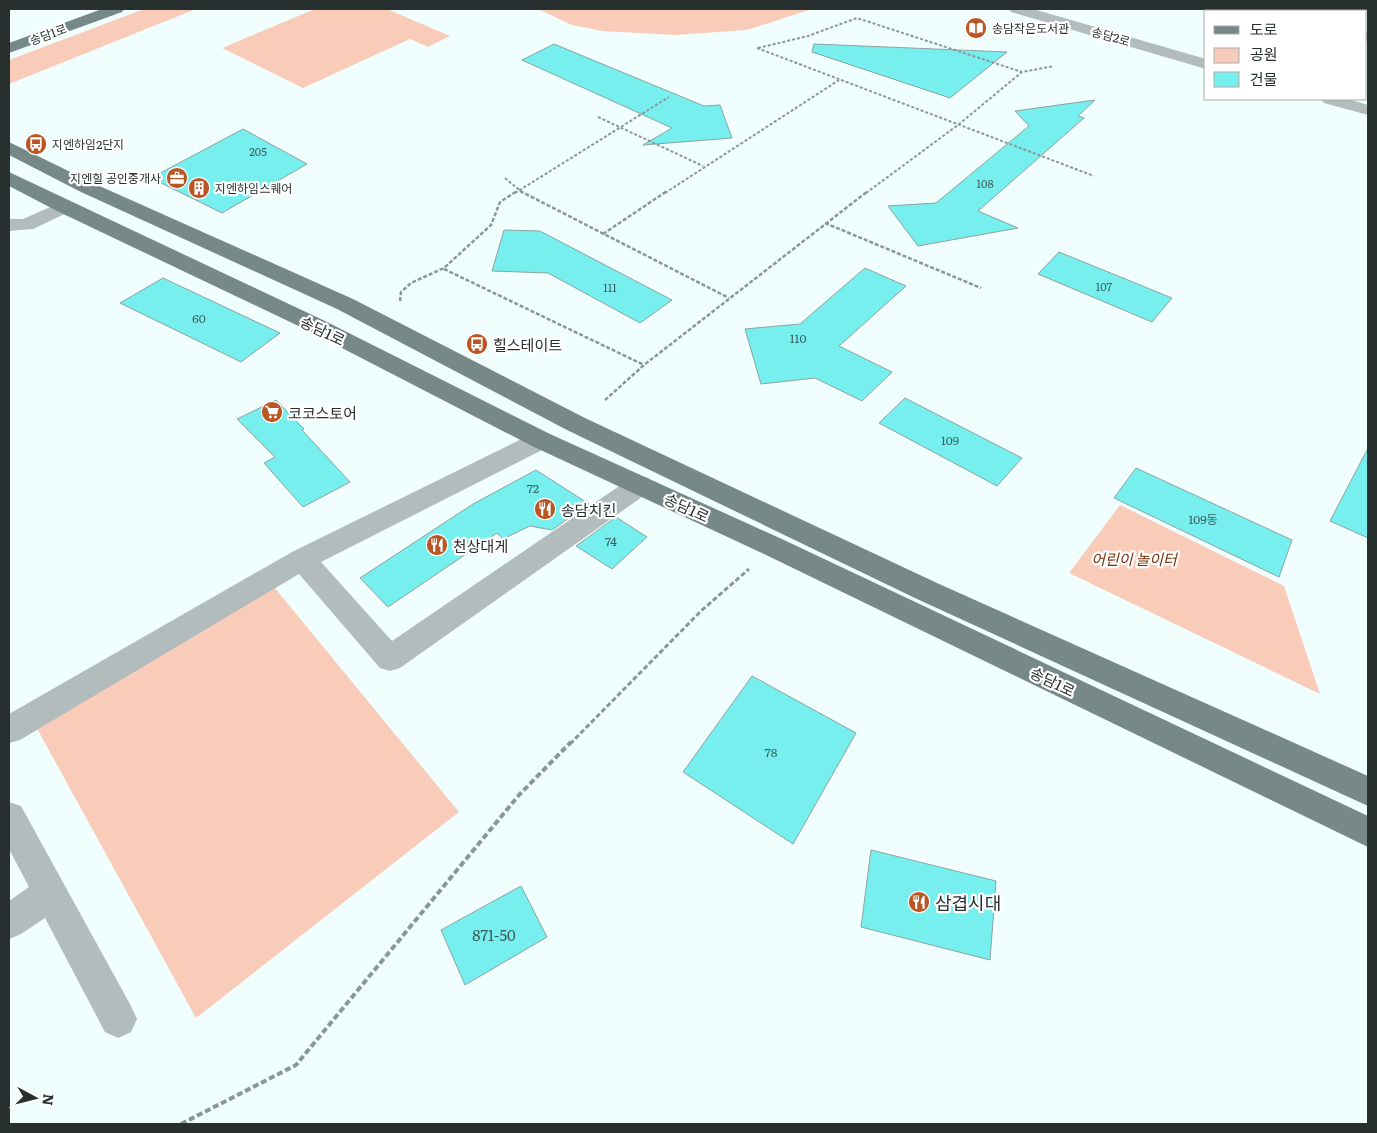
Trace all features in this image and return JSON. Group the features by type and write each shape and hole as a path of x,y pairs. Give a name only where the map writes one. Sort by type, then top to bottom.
{"main road":[{"name":"송담1로","path":"36,22 72,9"},
{"name":"송담1로","path":"9,48 116,9"},
{"name":"송담1로","path":"9,148 88,188 346,304 576,424 927,591 1368,791"},
{"name":"송담1로","path":"9,178 317,326 541,440 774,547 1368,832"}],"street":[{"name":"송담2로","path":"1024,10 1204,63"},
{"path":"1333,100 1368,110"},
{"path":"9,225 26,225 64,206"},
{"path":"9,730 302,559 541,440"},
{"path":"302,559 390,659 640,485"},
{"path":"9,818 118,1019"},
{"path":"9,922 50,893"}],"path":[{"path":"1054,66 1022,72 857,18 808,36 757,48 1094,176"},
{"path":"605,400 644,365 729,298 958,125 1022,72"},
{"path":"603,234 703,167 840,80"},
{"path":"401,304 399,298 401,292 411,282 444,268 491,225 500,202 669,97"},
{"path":"598,117 703,167"},
{"path":"505,178 518,190 729,298"},
{"path":"826,223 981,288"},
{"path":"444,268 644,365"},
{"path":"181,1124 296,1064 519,795 701,611 774,547"}],"green space":[{"path":"144,9 196,9 9,84 9,60"},
{"path":"315,9 387,9 450,36 428,47 410,39 303,88 222,48"},
{"path":"538,9 812,9 747,30 675,35 602,31 572,25"},
{"name":"어린이 놀이터","path":"1120,505 1284,586 1320,694 1069,573"},
{"path":"274,587 459,812 196,1018 34,723"}],"building":[{"path":"554,44 704,106 720,105 732,138 643,145 672,128 522,60"},
{"path":"814,44 1007,52 950,98 812,52"},
{"path":"1095,100 1078,116 1084,118 978,211 1018,228 918,246 888,206 936,203 1029,126 1015,111"},
{"path":"243,129 307,164 222,213 151,178"},
{"path":"504,230 540,231 672,300 640,323 548,273 492,271"},
{"path":"1059,252 1172,298 1152,322 1038,274"},
{"path":"865,268 906,286 839,346 892,372 862,401 815,378 761,384 745,329 800,324"},
{"path":"163,278 280,333 241,362 120,303"},
{"path":"905,398 1022,458 997,486 879,423"},
{"path":"276,400 350,482 303,507 264,463 275,457 237,419"},
{"path":"1368,448 1368,538 1330,521"},
{"path":"1136,468 1292,540 1279,577 1114,498"},
{"path":"536,470 589,504 552,530 530,526 503,539 497,533 388,607 360,578 473,504"},
{"path":"616,517 647,537 612,569 576,546"},
{"path":"752,676 856,733 793,844 683,772"},
{"path":"871,850 996,881 990,960 861,927"},
{"path":"521,886 547,937 465,985 441,930"}],"place":[{"name":"송담작은도서관","path":"976,28"},
{"name":"지엔하임2단지","path":"36,144"},
{"name":"지엔힐 공인중개사","path":"177,178"},
{"name":"지엔하임스퀘어","path":"199,188"},
{"name":"힐스테이트","path":"477,344"},
{"name":"코코스토어","path":"272,412"},
{"name":"송담치킨","path":"545,509"},
{"name":"천상대게","path":"437,545"},
{"name":"삼겹시대","path":"919,902"}]}
